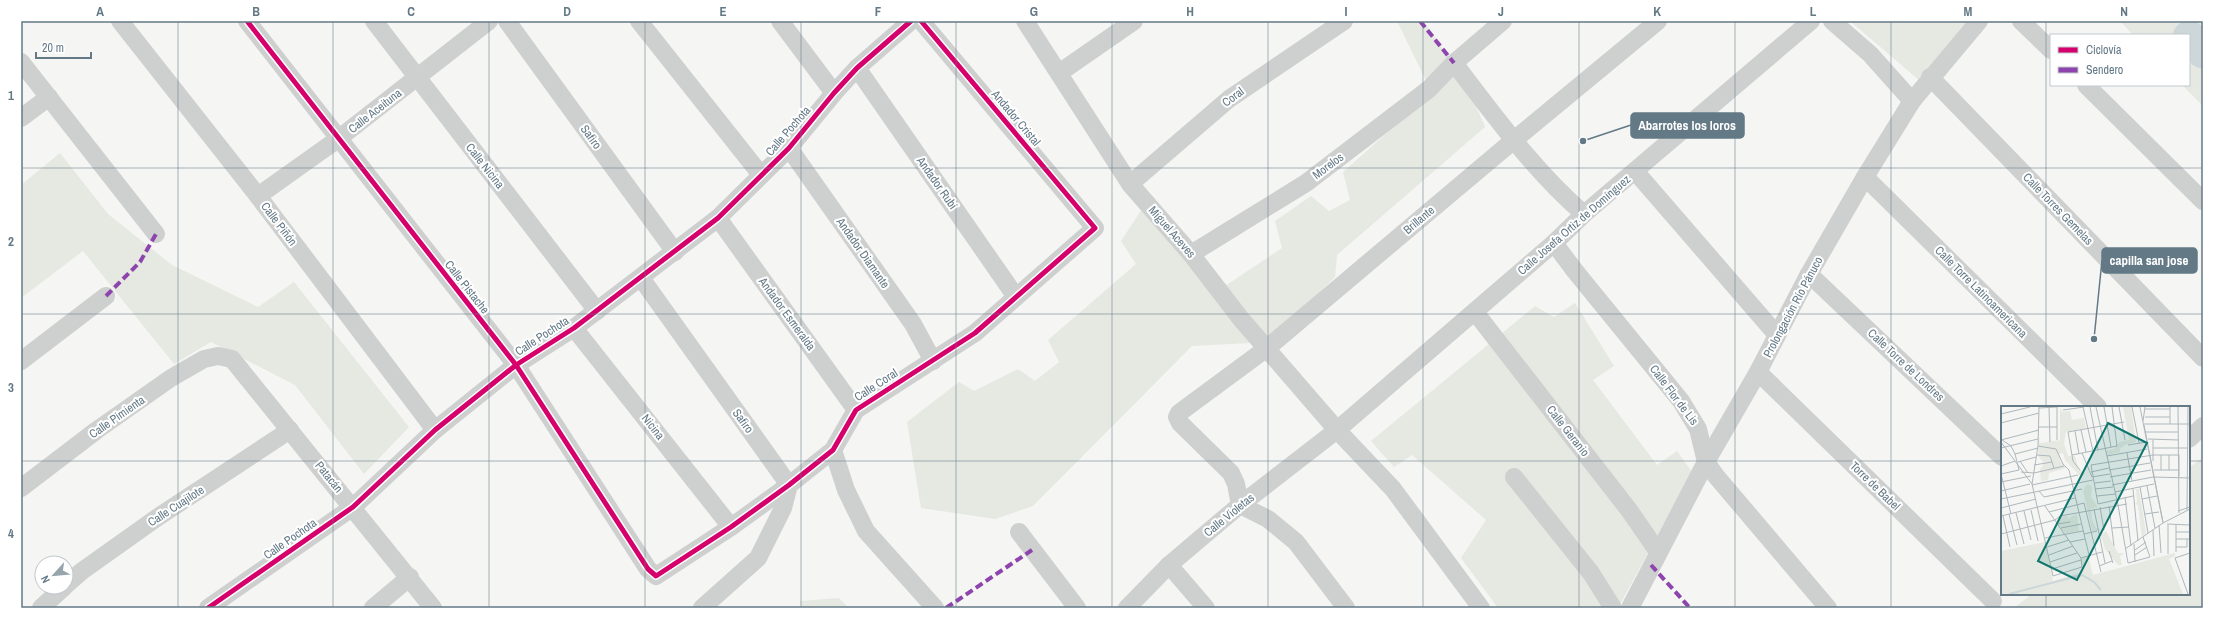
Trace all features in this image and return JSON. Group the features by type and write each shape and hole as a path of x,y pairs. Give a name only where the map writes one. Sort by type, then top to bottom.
{"street":[{"name":"Calle Piñón","path":"120,21 258,196 435,430"},
{"name":"Calle Pistache","path":"247,21 516,365 648,569 656,576"},
{"name":"Calle Nicina","path":"374,21 597,310"},
{"name":"Calle Aceituna","path":"258,196 338,139 489,21"},
{"name":"Safiro","path":"507,21 675,252"},
{"path":"639,21 761,175"},
{"path":"780,21 834,93"},
{"name":"Calle Pochota","path":"208,608 353,507 435,430 516,365 574,328 718,218 789,148 834,93 857,68 911,21"},
{"name":"Andador Cristal","path":"921,21 1095,228"},
{"name":"Miguel Aceves","path":"1025,21 1130,184 1191,254 1267,348 1338,430 1393,488 1481,608"},
{"path":"1059,73 1134,21"},
{"name":"Coral","path":"1130,184 1229,99 1344,21"},
{"name":"Morelos","path":"1191,254 1306,183 1428,89 1454,63 1503,21"},
{"name":"Brillante","path":"1240,505 1236,484 1231,474 1180,423 1177,417 1179,413 1267,348 1658,21"},
{"name":"Calle Josefa Ortiz de Domínguez","path":"1338,430 1475,312 1584,214 1811,21"},
{"path":"1832,21 1870,54 1912,100"},
{"name":"Prolongación Río Pánuco","path":"1630,608 1706,462 1758,372 1809,274 1865,177 1912,100 1979,21"},
{"path":"2021,21 2050,49"},
{"path":"21,62 156,234"},
{"path":"1454,63 1514,140 1570,202 1584,214"},
{"name":"Andador Rubí","path":"857,68 1016,297"},
{"name":"Calle Torres Gemelas","path":"1930,77 2203,358"},
{"path":"2087,86 2203,201"},
{"path":"21,118 49,97"},
{"name":"Andador Diamante","path":"789,148 913,324 933,361"},
{"path":"1635,171 1777,336"},
{"name":"Calle Torre Latinoamericana","path":"1865,177 2097,406"},
{"name":"Andador Esmeralda","path":"718,218 856,410"},
{"name":"Calle Coral","path":"656,576 731,527 833,450 856,410 975,333 1095,228"},
{"name":"Calle Flor de Lis","path":"1554,242 1575,272 1681,401 1698,429 1706,462 1828,608"},
{"name":"Calle Torre de Londres","path":"1809,274 2001,455"},
{"name":"Safiro","path":"641,278 788,485"},
{"path":"21,361 106,296"},
{"name":"Calle Geranio","path":"1475,312 1629,510 1658,552"},
{"name":"Nicina","path":"574,328 731,527"},
{"name":"Patacán","path":"218,356 232,359 433,608"},
{"name":"Calle Pimienta","path":"21,488 97,430 172,378 204,359 218,356"},
{"name":"Torre de Babel","path":"1758,372 1993,601"},
{"path":"2190,438 2203,426"},
{"name":"Calle Cuajilote","path":"74,578 158,517 290,430"},
{"name":"Calle Violetas","path":"1127,608 1169,565 1240,505 1338,430"},
{"path":"833,450 846,490 866,531 935,608"},
{"path":"1514,477 1591,573 1612,608"},
{"path":"702,608 758,558 783,508 788,485"},
{"path":"1240,505 1268,519 1296,542 1346,608"},
{"path":"1019,532 1077,608"},
{"path":"1169,565 1206,608"},
{"path":"373,608 410,578"},
{"name":"Calle Cuajilote","path":"41,608 55,595"}],"shaded area":[{"path":"1401,21 1423,21 1458,72 1479,112 1485,127 1337,255 1335,277 1268,342 1192,346 1033,506 995,519 921,508 907,422 959,382 974,391 1018,369 1035,381 1059,362 1048,340 1136,264 1121,241 1142,209 1213,294 1282,248 1275,221 1311,196 1329,211 1350,200 1343,172 1432,93 1398,23"},
{"path":"1850,21 1986,21 1933,92"},
{"path":"2120,21 2203,21 2203,106 2183,86 2190,86 2190,34 2132,34"},
{"path":"60,153 108,214 172,265 258,307 294,282 409,427 364,474 295,385 211,342 174,364 83,251 21,298 21,185"},
{"path":"1575,303 1614,366 1593,380 1657,465 1677,451 1692,472 1618,608 1498,608 1461,558 1486,520 1412,455 1394,467 1371,441 1535,306 1554,317"},
{"path":"2203,457 2203,608 2014,608 2031,595 2190,595 2190,467"},
{"path":"839,598 849,608 801,608 800,601"}],"waterway":[{"path":"2190,38 2203,52"}],"marked path":[{"path":"1420,21 1454,63"},
{"path":"106,296 140,262 156,234"},
{"path":"946,608 1032,550"},
{"path":"1651,565 1690,608"}],"cycle path":[{"path":"247,21 516,365 648,569 656,576 731,527 789,485 833,450 856,410 975,333 1095,228 921,21"},
{"path":"208,608 353,507 435,430 516,365 574,328 718,218 789,148 834,93 857,68 911,21"}],"place":[{"name":"Abarrotes los loros","path":"1583,141"},
{"name":"capilla san jose","path":"2094,339"}]}
